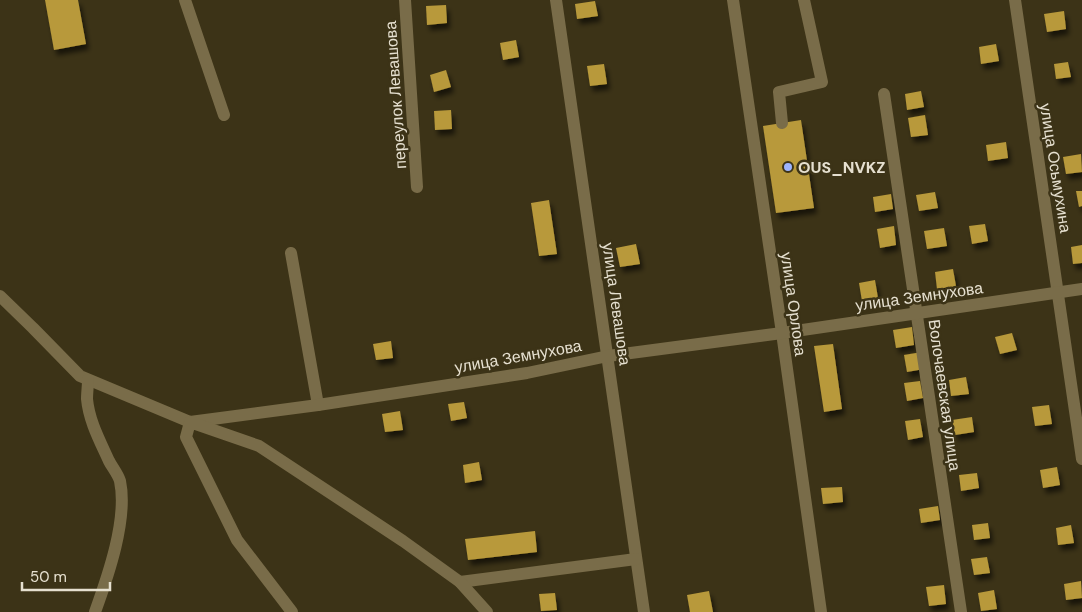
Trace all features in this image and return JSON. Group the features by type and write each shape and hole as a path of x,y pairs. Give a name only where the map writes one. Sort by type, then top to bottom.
{"street":[{"path":"185,0 224,115"},
{"name":"переулок Левашова","path":"405,0 417,187"},
{"name":"улица Левашова","path":"556,0 644,612"},
{"name":"улица Орлова","path":"733,0 821,612"},
{"path":"782,123 778,92 822,82 804,0"},
{"name":"улица Осьмухина","path":"1015,0 1082,459"},
{"name":"Волочаевская улица","path":"884,94 961,612"},
{"path":"291,254 318,405"},
{"name":"улица Земнухова","path":"0,296 80,376 190,422 318,405 527,372 608,356 1082,289"},
{"path":"88,380 87,399 91,418 110,464 119,480 122,501 120,526 112,564 95,612"},
{"path":"292,612 237,540 186,437 190,422 259,446 374,521 460,582 487,612"},
{"path":"460,582 636,559"}],"building":[{"path":"45,0 78,0 86,44 54,50"},
{"path":"595,1 598,16 577,19 575,4"},
{"path":"446,5 447,23 427,25 426,6"},
{"path":"1064,11 1066,29 1047,32 1044,14"},
{"path":"516,40 519,57 503,60 500,43"},
{"path":"996,44 999,61 981,64 979,47"},
{"path":"1068,62 1071,77 1056,79 1054,64"},
{"path":"604,64 607,84 590,86 587,66"},
{"path":"446,70 451,87 434,92 430,75"},
{"path":"921,91 924,107 907,110 905,94"},
{"path":"451,110 452,129 435,130 434,111"},
{"path":"925,115 928,135 911,137 908,118"},
{"name":"OUS_NVKZ","path":"801,120 814,208 776,213 763,126"},
{"path":"1006,142 1008,158 988,161 986,145"},
{"path":"1081,154 1082,172 1066,174 1063,157"},
{"path":"1076,191 1082,191 1082,206 1079,207"},
{"path":"935,192 938,208 919,211 916,195"},
{"path":"891,194 893,209 875,212 873,197"},
{"path":"549,200 557,254 539,256 531,203"},
{"path":"985,224 988,241 972,244 969,226"},
{"path":"894,226 896,245 880,248 877,229"},
{"path":"944,228 947,246 927,249 924,231"},
{"path":"636,244 640,264 620,267 616,248"},
{"path":"1082,245 1082,263 1073,264 1071,247"},
{"path":"953,269 956,286 937,289 935,272"},
{"path":"875,280 878,298 862,301 859,283"},
{"path":"912,327 914,345 896,348 893,330"},
{"path":"1012,333 1017,350 1000,354 995,337"},
{"path":"391,341 393,358 376,360 373,344"},
{"path":"833,344 842,409 824,412 814,346"},
{"path":"922,352 924,369 907,372 904,355"},
{"path":"966,377 969,394 951,396 949,380"},
{"path":"920,381 923,398 907,401 904,383"},
{"path":"464,402 467,418 451,421 448,404"},
{"path":"1049,405 1052,424 1035,426 1032,407"},
{"path":"400,411 403,430 385,432 382,414"},
{"path":"972,417 974,432 955,435 952,420"},
{"path":"920,419 923,437 908,440 905,421"},
{"path":"479,462 482,480 465,483 463,465"},
{"path":"1057,467 1060,485 1043,488 1040,470"},
{"path":"977,473 979,488 961,491 959,475"},
{"path":"842,487 843,502 823,504 821,488"},
{"path":"938,506 940,520 921,523 919,509"},
{"path":"988,523 990,538 974,540 972,525"},
{"path":"1071,525 1074,543 1058,545 1056,528"},
{"path":"535,531 537,552 468,560 465,539"},
{"path":"987,557 990,573 974,575 971,559"},
{"path":"1081,581 1082,598 1066,600 1064,584"},
{"path":"944,585 946,604 929,606 926,587"},
{"path":"994,590 997,609 981,611 978,593"},
{"path":"709,591 713,612 690,612 687,595"},
{"path":"555,593 557,610 541,611 539,594"}],"place":[{"name":"OUS_NVKZ","path":"788,167"}]}
